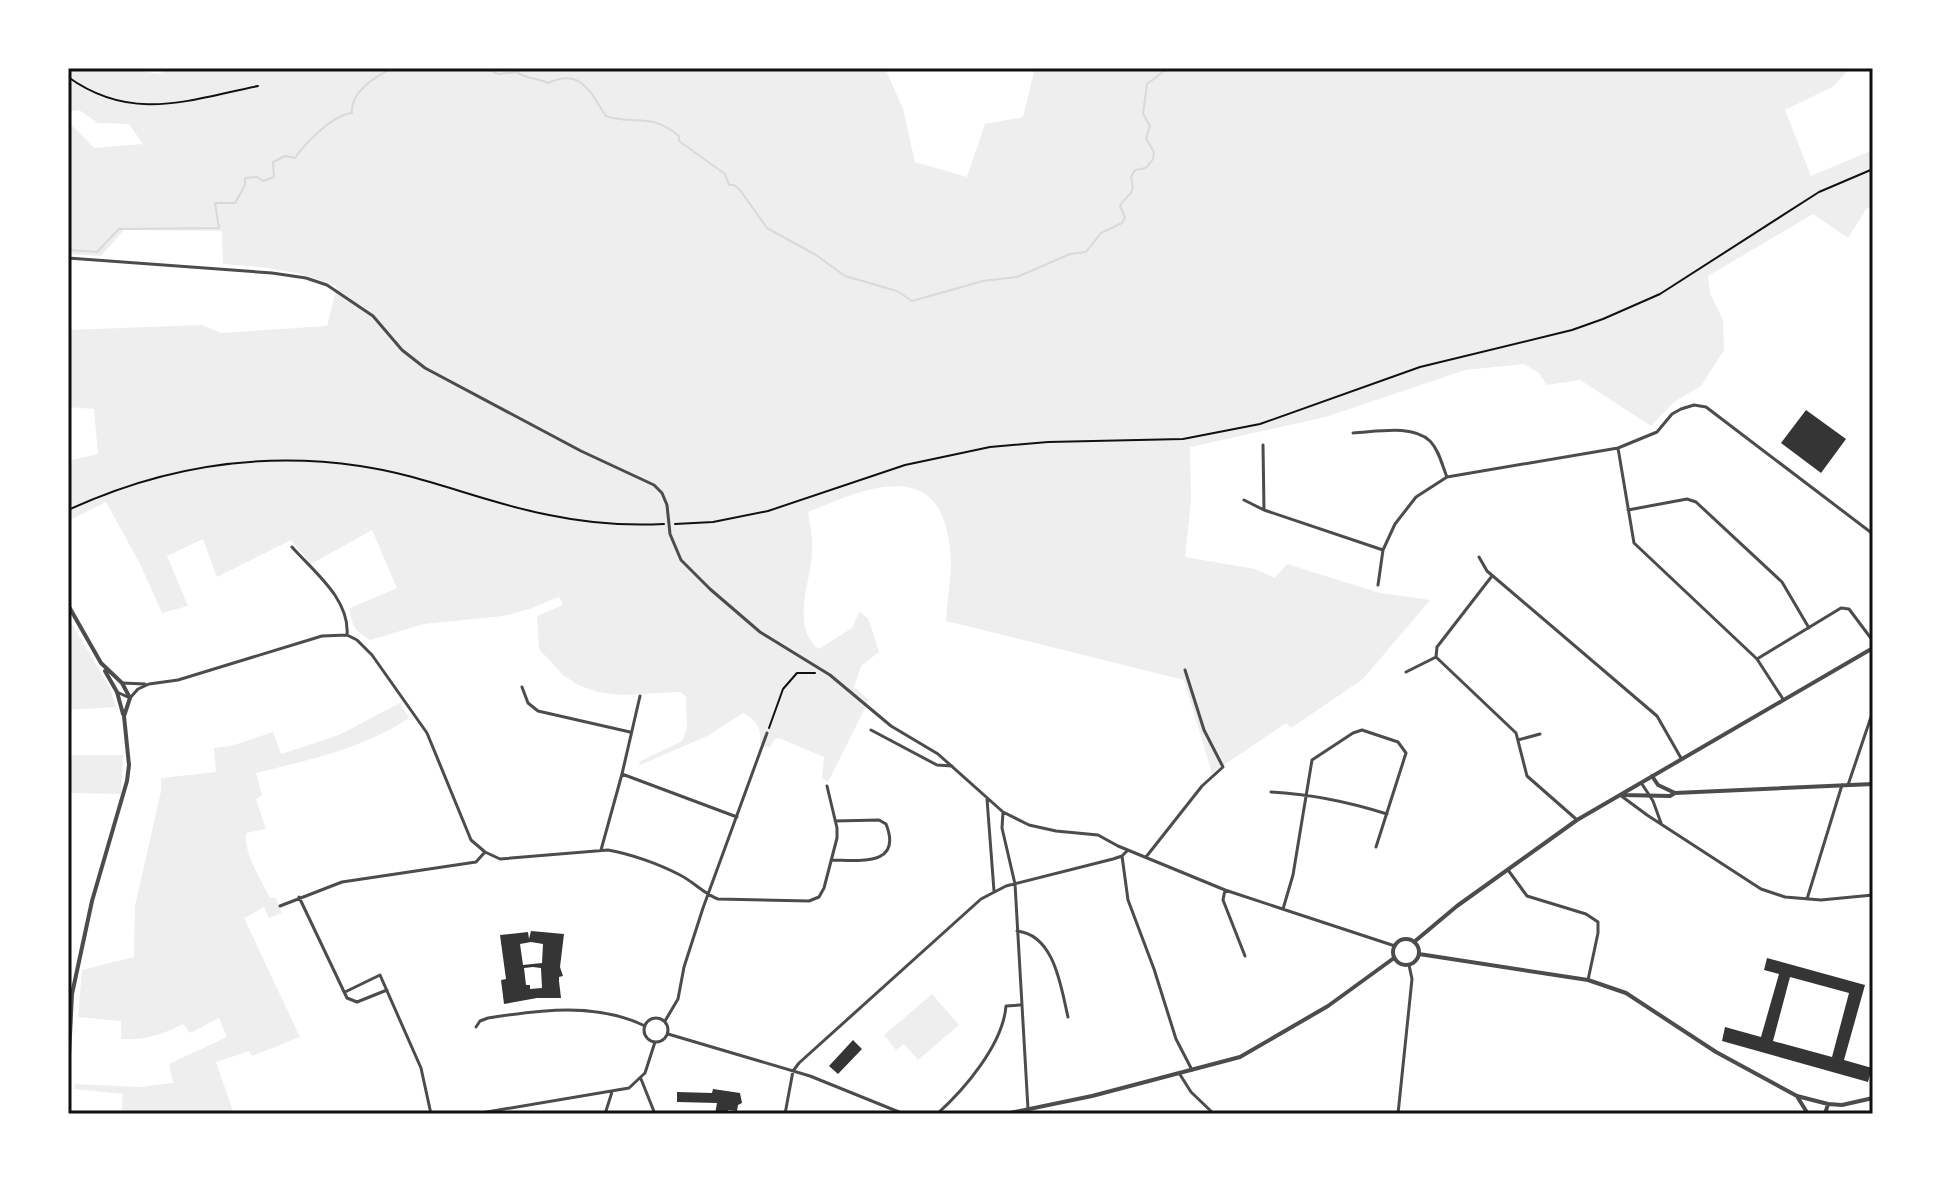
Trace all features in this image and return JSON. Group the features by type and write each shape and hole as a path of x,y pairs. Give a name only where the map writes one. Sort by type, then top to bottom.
{"street":[{"path":"68,258 272,273 327,285 373,316 402,350 425,368 581,451 654,485 667,505 675,547 690,571 760,632 830,675 891,726 952,766 1003,812 1029,825 1098,835 1225,890 1395,946"},
{"path":"1378,585 1383,550 1404,510 1416,497 1447,477 1618,448 1657,432 1672,414 1694,405 1706,407 1873,534"},
{"path":"1353,433 1395,431 1421,435 1431,442 1447,477"},
{"path":"1263,445 1264,510"},
{"path":"1618,448 1634,543 1757,659 1783,699"},
{"path":"1628,510 1687,499 1696,502 1782,582 1809,628"},
{"path":"1244,500 1264,510 1383,550"},
{"path":"292,547 337,598 348,621 347,635"},
{"path":"1479,557 1492,576 1657,716 1681,758"},
{"path":"1436,657 1437,647 1492,576"},
{"path":"68,605 117,692 124,716 129,765 92,901 72,994 68,1076"},
{"path":"1757,659 1841,608 1860,622 1873,641"},
{"path":"122,683 149,684 178,680 322,636 347,635 372,655 427,733 467,833 485,852 500,859 601,850 621,852 679,874 718,899 809,901 819,897 837,838 827,786"},
{"path":"1414,942 1577,820 1873,648"},
{"path":"1406,672 1436,657"},
{"path":"1436,657 1516,733 1527,776 1577,820"},
{"path":"101,663 122,683 130,698"},
{"path":"1145,857 1202,786 1223,767 1204,730 1185,670"},
{"path":"124,716 130,698 138,689 149,684"},
{"path":"522,687 528,703 538,711 632,733"},
{"path":"117,692 130,698"},
{"path":"601,850 640,696"},
{"path":"1807,899 1873,711"},
{"path":"871,730 937,765 952,766"},
{"path":"1283,909 1293,875 1312,760 1362,730 1398,742 1406,753 1376,847"},
{"path":"668,1034 665,1021 678,999 684,967 708,895 767,733"},
{"path":"1518,740 1540,734"},
{"path":"622,774 737,817"},
{"path":"1652,776 1658,785 1675,793"},
{"path":"1641,783 1661,823"},
{"path":"1620,795 1650,797 1675,793 1873,784"},
{"path":"1271,792 1354,803 1387,814"},
{"path":"1620,795 1761,889 1785,897 1807,899 1834,900 1873,895"},
{"path":"987,797 994,891"},
{"path":"1003,812 1002,828 1015,884 1028,1109"},
{"path":"831,860 877,859 886,855 889,847 889,832 886,824 879,820 835,821"},
{"path":"785,1114 793,1071 981,899 1015,884 1122,856 1128,850"},
{"path":"280,906 342,882 476,862 485,852"},
{"path":"1122,856 1128,900 1176,1039 1192,1070"},
{"path":"1508,870 1527,896 1586,914 1598,922 1588,980"},
{"path":"1225,890 1223,900 1245,956"},
{"path":"299,897 351,1002 387,990"},
{"path":"1017,931 1033,936 1052,959 1068,1017"},
{"path":"1005,1114 1228,1061 1255,1049 1328,1006 1394,958 1395,946 1404,939 1414,942"},
{"path":"1394,958 1402,965 1417,960 1419,954 1414,942"},
{"path":"1419,954 1588,980 1626,993 1716,1052 1797,1096 1828,1104 1873,1098"},
{"path":"1398,1114 1412,979 1409,965"},
{"path":"345,992 380,975 421,1068 431,1114"},
{"path":"937,1114 989,1052 1002,1027 1006,1006 1020,1005"},
{"path":"476,1027 488,1018 546,1010 579,1010 614,1015 645,1026"},
{"path":"645,1026 654,1018 665,1021"},
{"path":"645,1026 646,1036 655,1042 662,1041 668,1034"},
{"path":"668,1034 793,1071 904,1114"},
{"path":"475,1114 629,1088 641,1079 655,1042"},
{"path":"1179,1073 1191,1092 1214,1114"},
{"path":"641,1079 655,1114"},
{"path":"605,1114 612,1092"},
{"path":"1797,1096 1808,1114"},
{"path":"1825,1114 1828,1104"},
{"path":"1040,1107 1040,1114"}],"path":[{"path":"68,77 94,92 127,103 174,105 258,86"},
{"path":"694,523 768,511 905,465 966,452 1048,442 1183,439 1260,424 1420,367 1561,333 1603,319 1660,294 1819,192 1873,169"},
{"path":"68,510 162,474 230,463 299,460 361,466 546,515 645,525"},
{"path":"767,733 783,689 797,673 830,675"}],"shaded area":[{"path":"68,68 128,68 158,74 173,68 885,68 903,109 915,162 967,177 985,124 1023,117 1035,68 1859,68 1846,72 1834,86 1785,110 1811,176 1873,150 1873,207 1867,208 1848,238 1813,214 1708,276 1710,293 1723,320 1724,350 1701,386 1674,402 1651,426 1580,380 1547,385 1539,373 1524,364 1465,370 1326,417 1190,447 1191,502 1185,557 1255,569 1275,578 1287,564 1380,593 1430,600 1363,679 1291,728 1286,723 1212,773 1184,680 946,621 951,566 949,540 935,504 921,492 904,487 885,487 844,497 808,512 812,551 804,616 810,639 819,649 852,628 859,612 868,618 879,652 861,666 854,687 869,700 828,782 822,778 824,757 779,738 770,748 760,744 758,726 743,713 707,736 640,765 639,762 682,741 687,728 686,697 681,692 621,695 598,692 564,676 539,649 537,616 563,605 559,597 503,616 424,624 370,640 355,627 350,608 397,588 372,530 311,564 291,540 217,577 203,539 167,556 188,606 162,613 139,562 106,502 68,521 68,461 98,454 94,409 68,407 68,330 202,325 221,333 327,326 337,287 295,273 223,264 222,231 124,230 101,256 68,254 68,121 94,148 143,144 129,124 98,123 79,110 68,112"},
{"path":"68,617 110,688 116,707 68,710"},
{"path":"400,703 409,718 373,738 335,752 256,773 262,795 256,799 266,829 246,833 246,841 254,867 270,898 276,898 282,913 269,918 264,907 244,918 300,1037 252,1056 249,1051 216,1062 234,1114 121,1114 123,1094 74,1089 75,1084 140,1087 173,1083 169,1064 227,1037 219,1018 190,1033 183,1024 154,1036 121,1039 121,1021 78,1017 82,970 134,957 135,906 161,791 161,778 216,772 214,748 231,746 273,732 281,754 339,735"},
{"path":"68,755 123,755 121,794 68,793"},
{"path":"932,994 959,1025 918,1060 904,1044 896,1050 884,1035"}],"building":[{"path":"1806,410 1846,439 1821,473 1781,443"},
{"path":"531,931 564,934 560,967 563,976 559,977 561,998 537,998 504,1004 501,980 506,979 500,935 528,932 529,939","holes":["520,944 543,944 542,963 523,965","524,968 541,968 542,988 530,989 530,985 526,985"]},
{"path":"1767,958 1865,985 1844,1060 1872,1068 1868,1082 1722,1041 1725,1027 1761,1037 1779,974 1764,970","holes":["1790,977 1849,993 1832,1057 1773,1041"]},
{"path":"853,1040 862,1049 838,1074 829,1066"},
{"path":"713,1089 740,1093 742,1103 737,1111 715,1114 717,1103 677,1102 677,1092 712,1093"}],"waterway":[{"path":"68,250 97,252 119,229 219,228 215,203 235,203 245,185 245,178 257,177 263,181 274,177 273,162 285,156 295,158 329,124 352,113 352,105 360,91 392,68"},
{"path":"486,68 498,74 517,72 548,83 569,78 584,85 606,116 650,121 668,128 679,136 679,141 725,174 729,185 740,190 767,228 816,255 845,276 897,291 912,301 983,281 1017,277 1070,254 1086,252 1101,233 1122,223 1125,217 1120,206 1132,191 1131,177 1135,170 1146,168 1153,159 1154,152 1146,139 1150,126 1143,114 1147,84 1168,68"}]}
